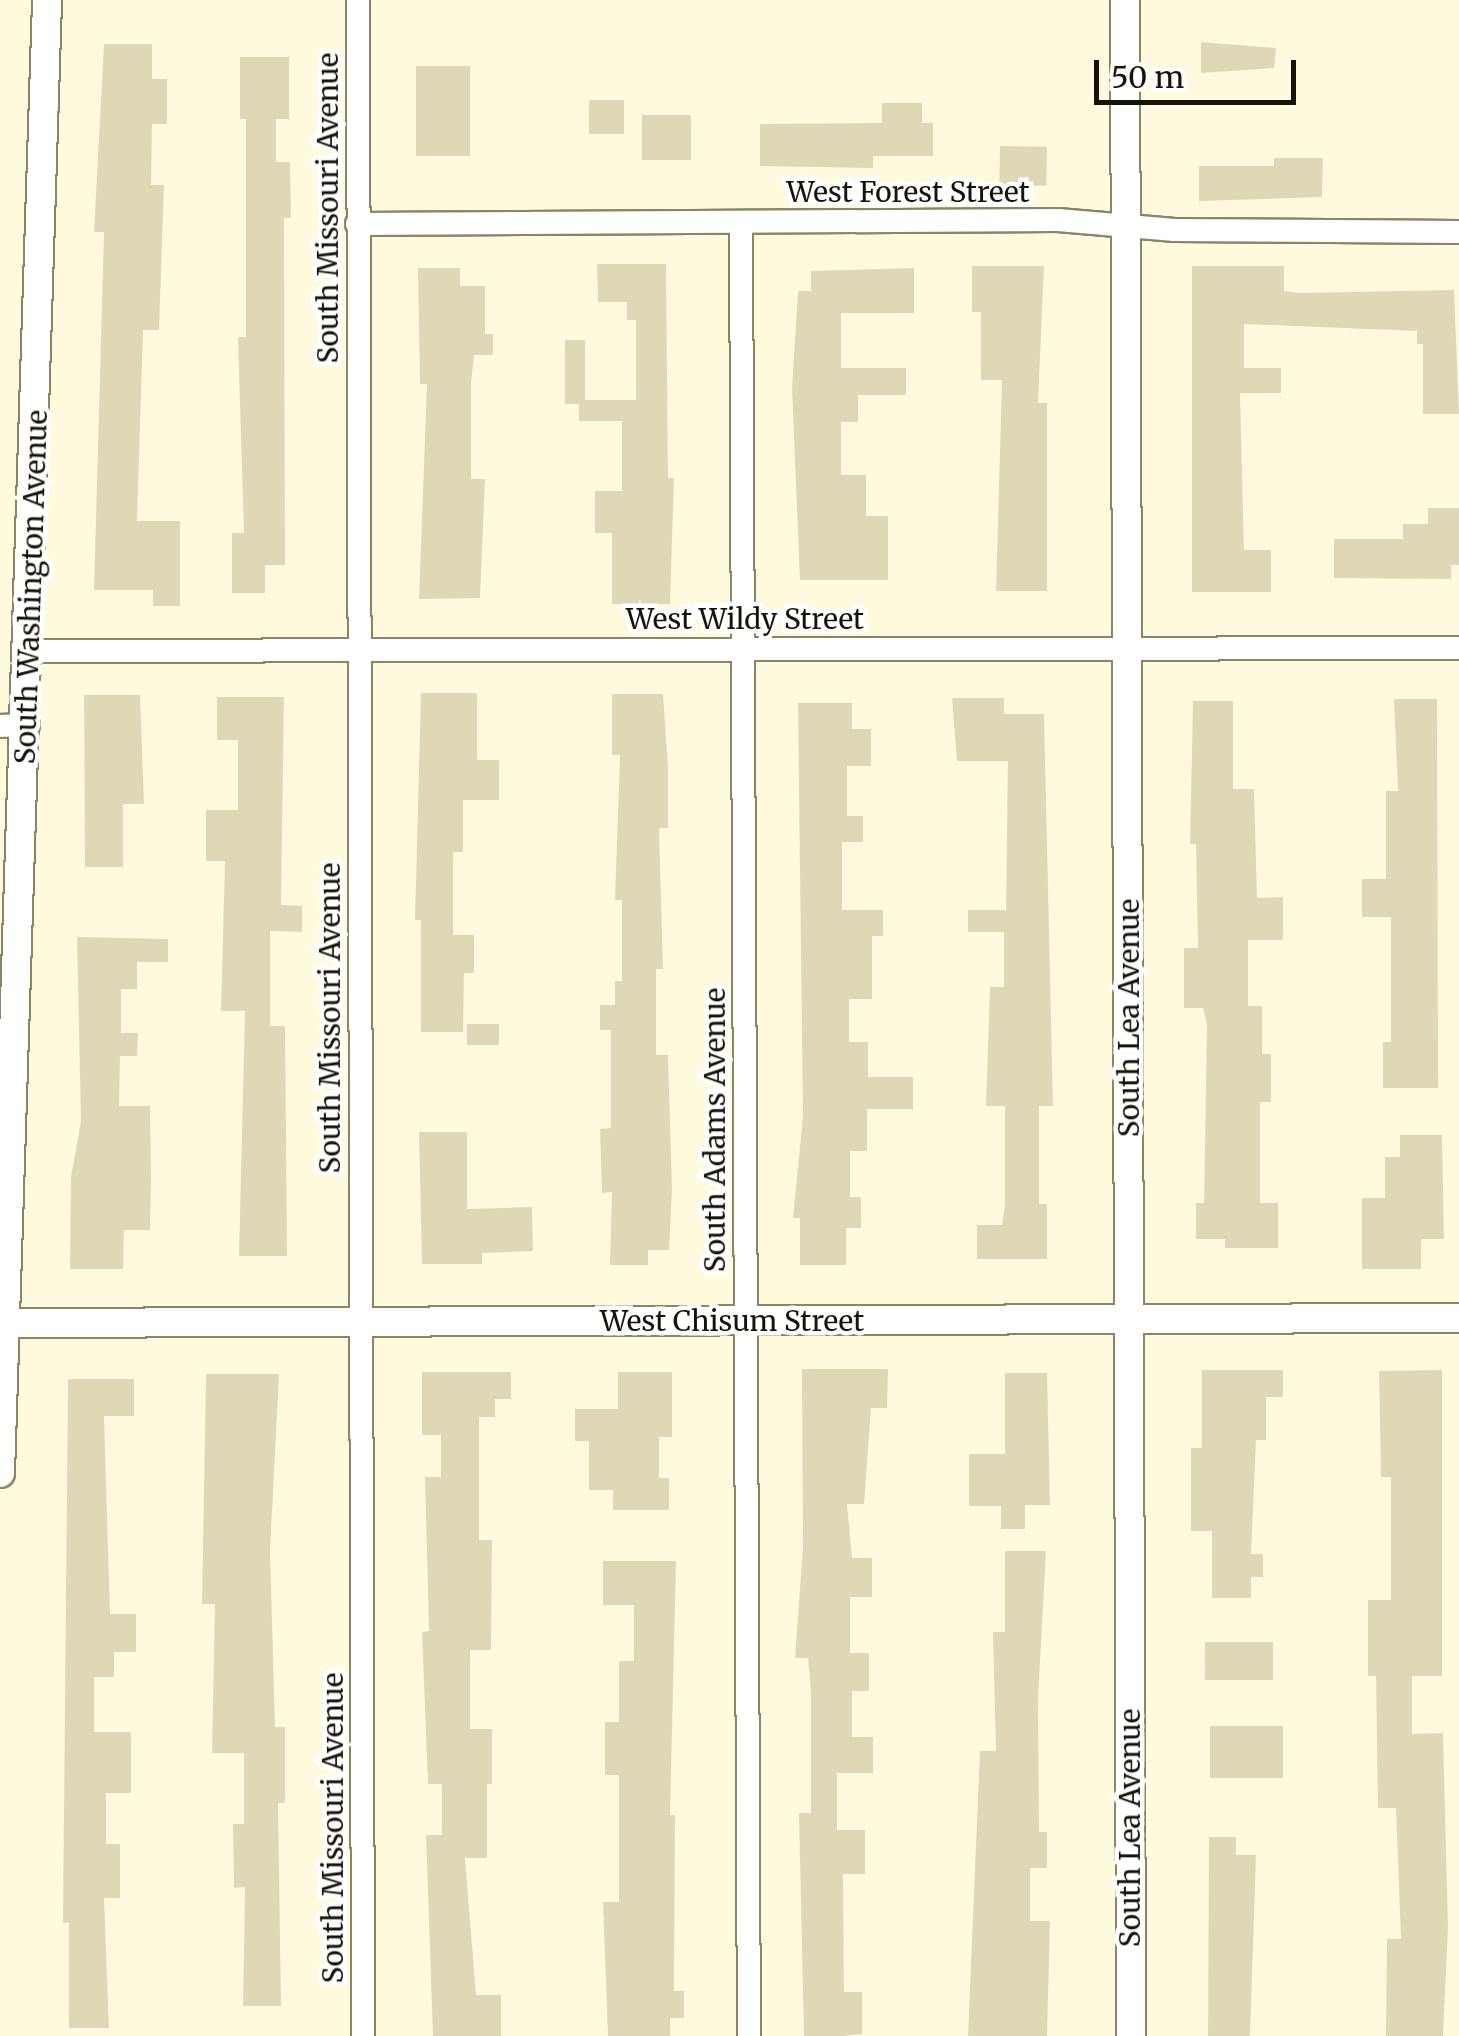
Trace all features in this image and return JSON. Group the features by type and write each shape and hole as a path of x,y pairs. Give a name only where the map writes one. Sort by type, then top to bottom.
{"street":[{"name":"South Washington Avenue","path":"0,1473 14,725 30,651 47,0"},
{"name":"South Missouri Avenue","path":"358,0 363,2036"},
{"name":"South Lea Avenue","path":"1125,0 1131,2036"},
{"name":"South Adams Avenue","path":"740,223 749,2036"},
{"name":"West Forest Street","path":"358,224 1126,224 1459,232"},
{"name":"West Wildy Street","path":"30,651 1459,648"},
{"name":"West Chisum Street","path":"4,1323 1459,1318"}],"building":[{"path":"1201,42 1276,48 1274,68 1201,73"},
{"path":"104,44 152,44 152,79 167,79 167,124 152,124 151,185 164,185 159,330 143,330 137,521 180,521 180,606 153,606 153,590 94,590 104,232 94,232"},
{"path":"240,57 289,57 289,119 276,119 276,162 290,162 291,218 284,218 285,565 265,565 265,593 232,593 232,533 244,533 238,337 246,337 246,119 240,119"},
{"path":"416,66 470,66 470,156 416,156"},
{"path":"589,100 624,100 624,134 589,134"},
{"path":"882,103 922,103 922,123 933,123 933,156 873,156 873,168 760,166 760,124 882,123"},
{"path":"642,115 691,115 691,160 642,160"},
{"path":"1000,146 1047,147 1046,186 999,185"},
{"path":"1274,158 1323,158 1322,197 1199,201 1199,166 1274,166"},
{"path":"597,264 666,264 668,478 674,478 670,604 612,604 612,533 595,533 595,491 622,491 622,421 579,421 579,404 565,404 565,340 585,340 585,400 636,400 636,320 627,320 627,302 598,302"},
{"path":"972,266 1044,266 1038,403 1047,403 1047,591 996,591 1002,380 981,380 981,312 972,312"},
{"path":"1192,266 1284,266 1284,291 1299,293 1454,290 1459,414 1423,414 1423,344 1417,344 1417,331 1244,324 1244,368 1281,368 1281,393 1240,393 1244,550 1271,550 1271,592 1192,592"},
{"path":"418,268 460,268 460,286 485,286 485,334 493,334 493,355 474,355 471,384 471,479 485,479 480,598 419,599 427,384 420,384"},
{"path":"914,268 914,313 841,313 841,368 906,368 906,395 858,395 858,422 841,422 841,475 866,475 866,516 888,516 888,580 800,580 792,389 798,291 811,291 811,271"},
{"path":"1428,508 1459,508 1459,565 1451,565 1451,579 1334,578 1334,539 1403,539 1403,524 1428,524"},
{"path":"421,693 477,693 477,760 499,760 499,800 463,800 463,852 453,852 453,935 474,935 474,973 464,973 463,1032 421,1032 421,920 415,920"},
{"path":"612,694 663,694 668,767 668,828 659,828 663,969 656,969 656,1055 668,1055 672,1190 669,1250 648,1250 648,1265 610,1265 612,1192 602,1193 600,1129 611,1128 611,1030 600,1030 600,1005 615,1005 615,981 622,981 622,900 615,900 620,755 612,755"},
{"path":"84,695 140,695 144,804 123,804 123,867 85,867"},
{"path":"217,697 284,697 281,905 302,906 302,932 270,931 270,1026 285,1026 287,1256 239,1256 245,1011 221,1011 225,861 206,861 206,810 238,810 238,740 217,740"},
{"path":"952,698 1004,698 1004,714 1044,714 1053,1106 1039,1106 1039,1204 1047,1204 1047,1259 977,1259 977,1225 1002,1225 1005,1204 1005,1106 986,1106 990,987 1004,987 1004,932 968,932 968,910 1006,910 1008,761 957,761"},
{"path":"1394,699 1437,699 1438,1088 1383,1088 1383,1042 1391,1042 1391,917 1362,917 1362,879 1386,879 1386,791 1398,791"},
{"path":"1193,701 1233,701 1233,789 1254,789 1257,898 1283,897 1283,940 1248,940 1248,1006 1262,1006 1262,1054 1271,1054 1271,1102 1260,1102 1260,1203 1278,1203 1278,1248 1225,1248 1225,1239 1196,1239 1196,1203 1204,1203 1207,1024 1203,1008 1184,1008 1184,948 1198,948 1196,844 1190,844"},
{"path":"798,703 852,703 852,729 871,729 871,766 847,766 847,816 863,816 863,842 842,842 842,910 883,910 883,936 872,936 872,999 849,999 849,1042 868,1042 868,1077 913,1077 913,1109 867,1109 867,1151 850,1151 850,1197 861,1197 861,1228 846,1228 846,1265 800,1265 800,1218 793,1218 803,1116"},
{"path":"77,937 168,939 168,962 137,962 137,989 121,989 121,1033 138,1033 137,1056 120,1056 119,1106 150,1106 151,1178 150,1230 124,1230 123,1269 70,1269 71,1177 81,1121"},
{"path":"467,1024 499,1024 499,1045 467,1045"},
{"path":"419,1132 467,1132 467,1209 532,1207 533,1251 482,1253 482,1264 422,1264"},
{"path":"1400,1135 1442,1135 1444,1239 1421,1239 1421,1269 1362,1269 1362,1198 1385,1198 1385,1157 1400,1157"},
{"path":"802,1369 888,1369 887,1408 871,1408 864,1504 847,1504 852,1558 872,1558 872,1597 850,1597 850,1653 869,1653 869,1691 852,1691 852,1737 873,1737 873,1773 837,1773 837,1830 865,1830 865,1874 843,1874 844,1992 862,1992 862,2034 844,2036 804,2036 799,1813 811,1813 811,1691 808,1658 795,1658 803,1546"},
{"path":"1202,1370 1283,1370 1283,1397 1266,1397 1266,1440 1256,1440 1251,1554 1263,1554 1263,1577 1251,1577 1251,1598 1212,1598 1212,1531 1191,1531 1191,1448 1202,1448"},
{"path":"1442,1370 1442,1676 1412,1676 1412,1734 1443,1733 1448,1928 1443,2036 1386,2036 1387,1939 1401,1939 1396,1808 1378,1808 1376,1676 1368,1676 1368,1600 1391,1600 1391,1477 1381,1477 1379,1371"},
{"path":"422,1372 511,1372 511,1399 495,1399 495,1417 479,1417 479,1540 492,1540 491,1650 470,1650 470,1729 492,1729 492,1784 487,1784 487,1858 465,1858 476,1995 501,1995 501,2036 433,2036 426,1835 442,1835 442,1784 428,1784 422,1632 429,1631 425,1477 441,1477 441,1435 422,1435"},
{"path":"618,1372 672,1372 672,1437 659,1437 659,1478 669,1478 669,1510 613,1510 613,1490 589,1490 589,1441 575,1441 575,1409 618,1409"},
{"path":"1005,1373 1047,1373 1050,1505 1025,1505 1025,1529 1001,1529 1001,1506 969,1506 969,1454 1005,1454"},
{"path":"206,1374 279,1374 270,1551 275,1727 285,1727 285,1803 278,1803 281,2006 243,2006 245,1887 234,1888 233,1824 244,1824 244,1753 212,1753 215,1604 202,1604"},
{"path":"68,1379 134,1379 134,1416 104,1416 110,1614 136,1614 136,1652 114,1652 114,1677 94,1677 94,1732 131,1732 131,1793 106,1793 106,1844 120,1844 120,1898 104,1898 109,2028 69,2028 69,1923 63,1923"},
{"path":"1005,1551 1046,1551 1038,1699 1039,1832 1047,1832 1047,1868 1030,1868 1030,1921 1050,1921 1047,2036 968,2036 980,1751 996,1751 993,1632 1005,1632"},
{"path":"603,1561 676,1561 670,1815 675,1815 674,1991 684,1991 684,2018 670,2018 670,2036 608,2036 603,1902 619,1902 619,1775 605,1775 605,1722 619,1722 619,1661 634,1661 634,1605 603,1605"},
{"path":"1205,1642 1273,1642 1273,1680 1205,1680"},
{"path":"1210,1726 1283,1726 1283,1778 1210,1778"},
{"path":"1209,1837 1236,1837 1236,1855 1256,1855 1250,2036 1208,2036"}]}
